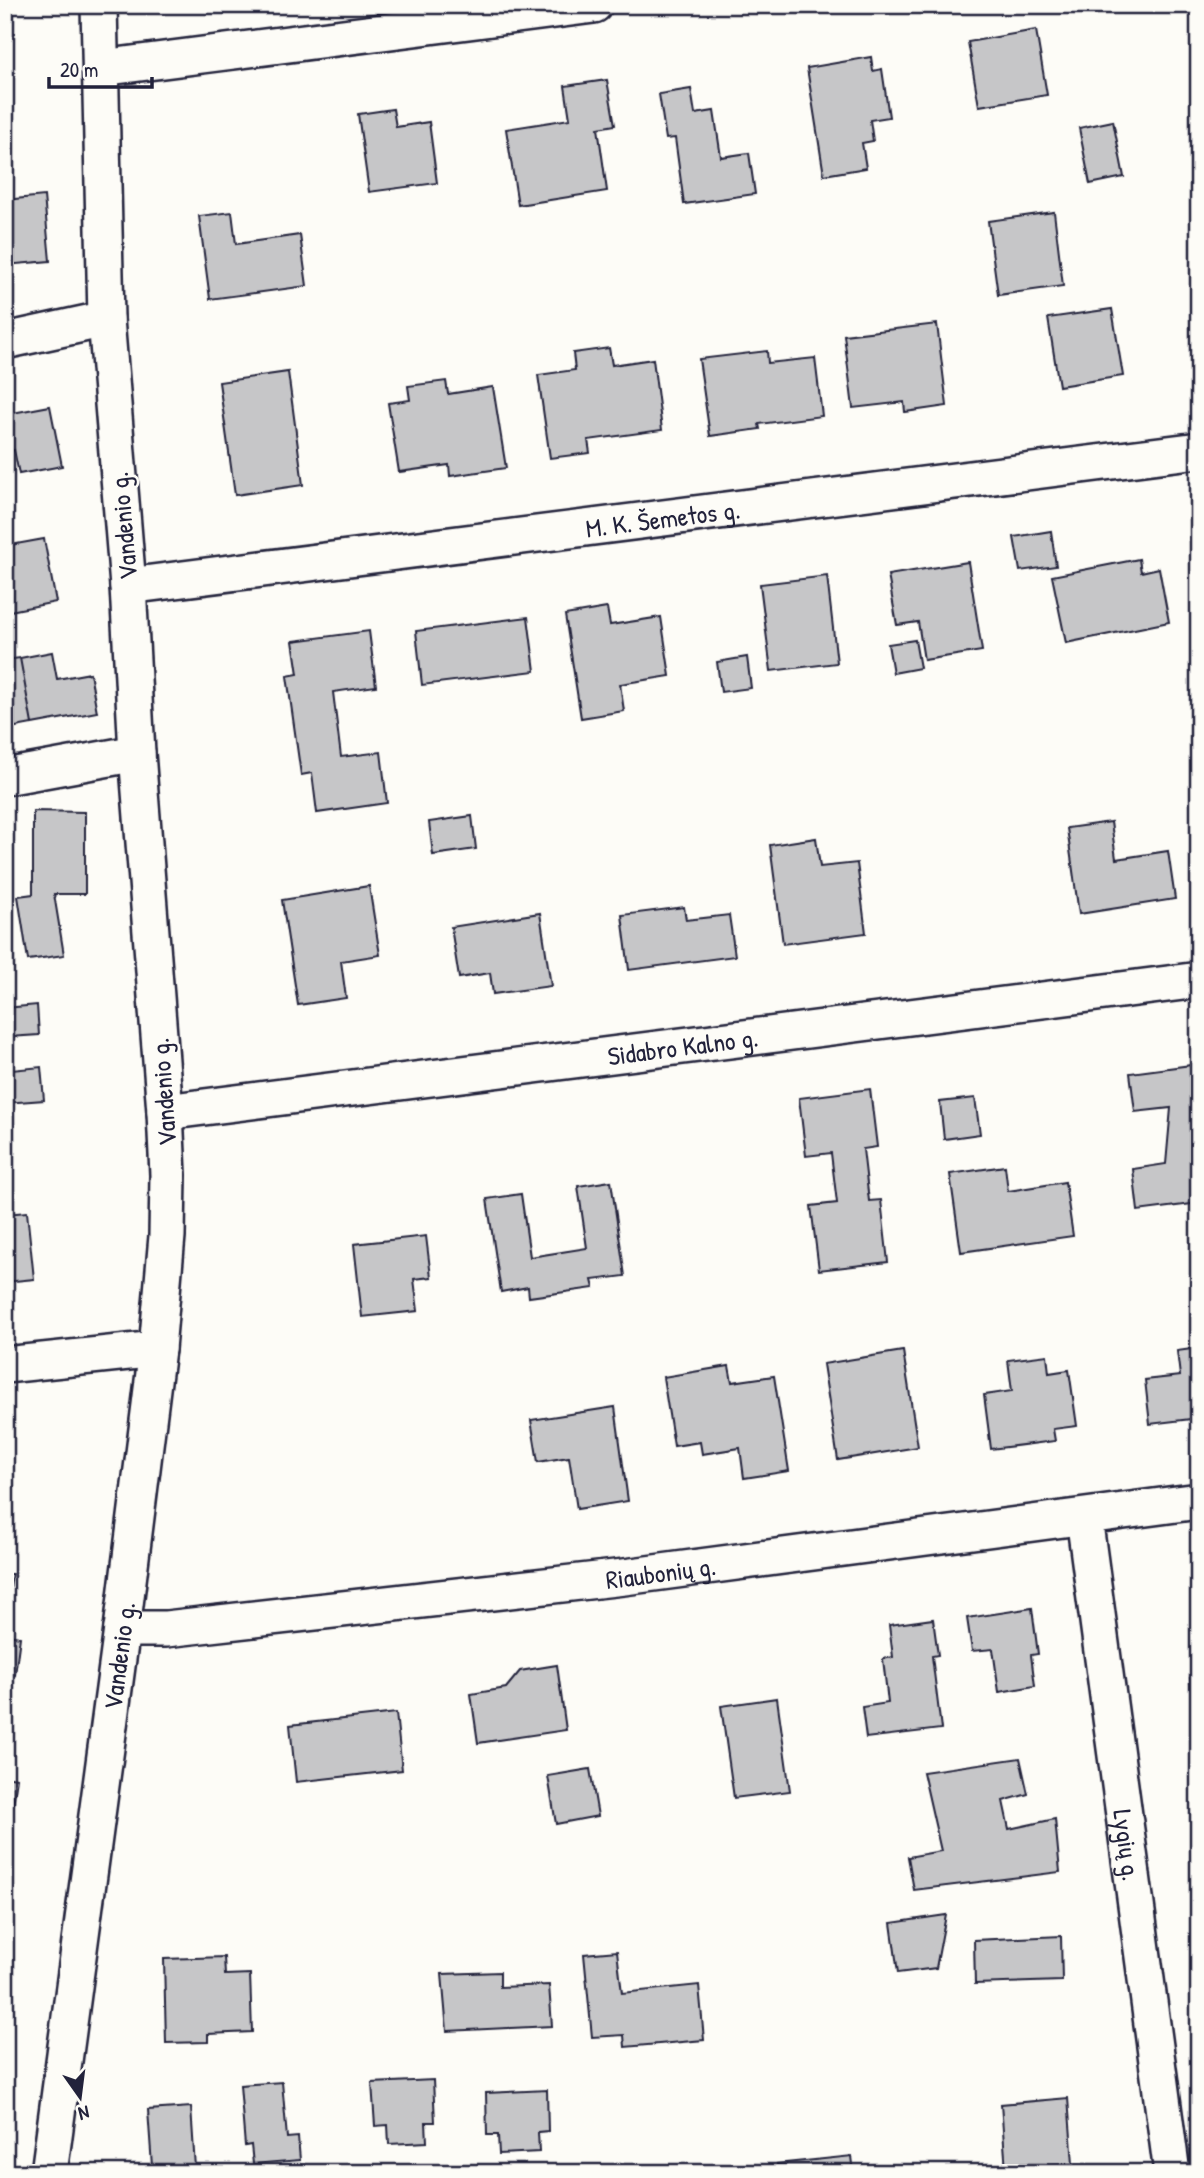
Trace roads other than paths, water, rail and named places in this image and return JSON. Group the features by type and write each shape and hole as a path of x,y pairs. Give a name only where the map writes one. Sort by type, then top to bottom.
{"street":[{"name":"Vandenio g.","path":"49,2173 158,1349 169,1175 137,753 128,586 106,319 99,5"},
{"path":"101,68 594,5"},
{"path":"5,341 106,319"},
{"name":"M. K. Šemetos g.","path":"128,586 1199,450"},
{"path":"5,777 137,753"},
{"name":"Sidabro Kalno g.","path":"165,1112 1199,980"},
{"path":"5,1365 158,1349"},
{"name":"Riaubonių g.","path":"122,1629 166,1629 624,1577 1199,1501"},
{"name":"Lygių g.","path":"1084,1517 1172,2173"}]}
